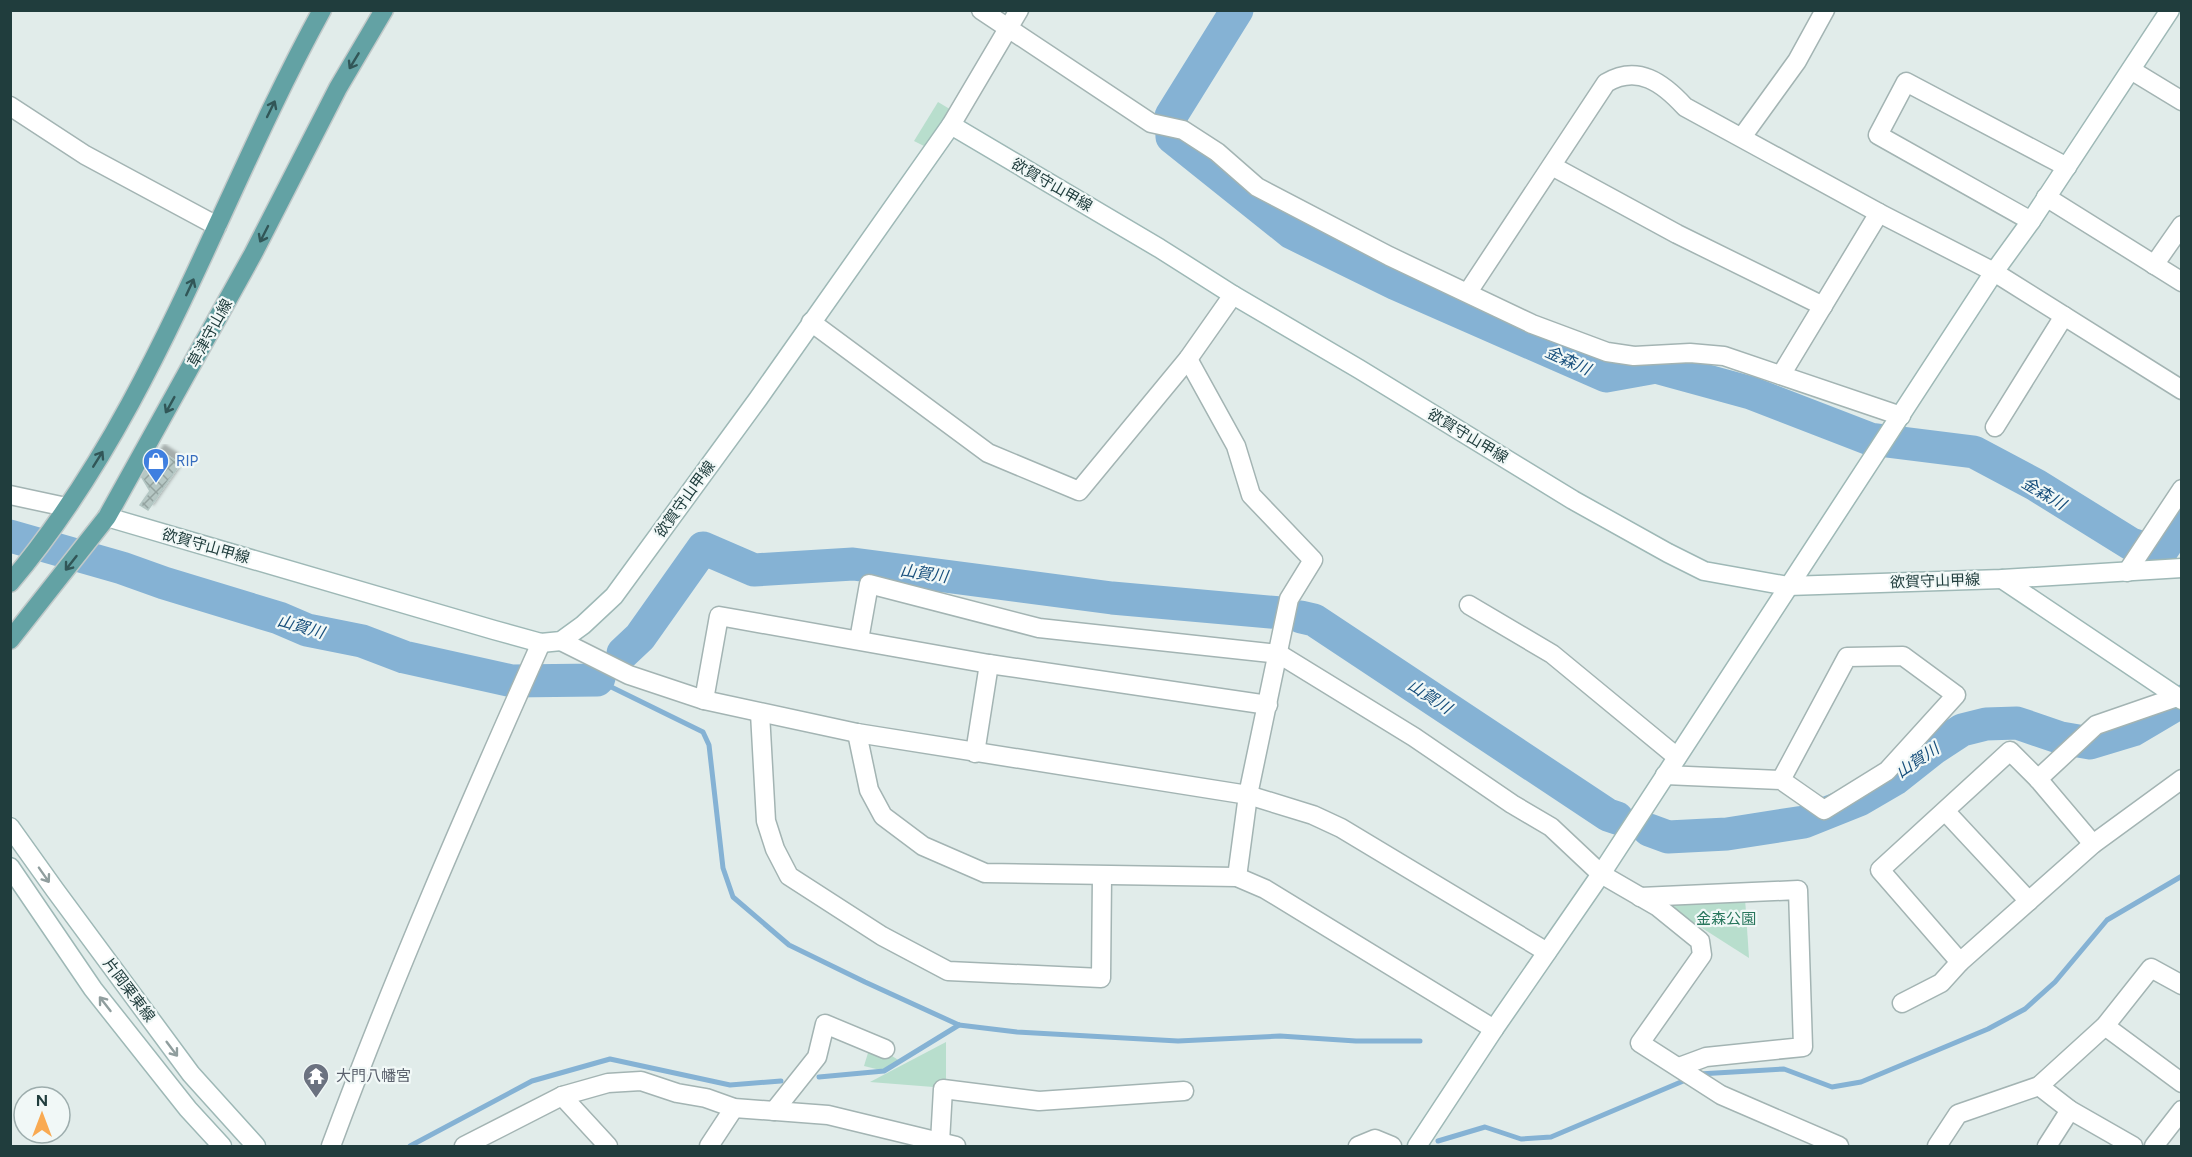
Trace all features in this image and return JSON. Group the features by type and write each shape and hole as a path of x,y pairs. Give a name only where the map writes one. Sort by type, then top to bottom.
{"main road":[{"path":"10,583 45,538 98,460 147,374 263,124 322,10"},
{"name":"草津守山線","path":"10,640 108,517 253,254 338,88 384,10"}],"street":[{"path":"981,10 1151,123 1183,130 1217,152 1257,186 1389,256 1532,324 1607,352 1634,356 1690,352 1724,356 1901,416"},
{"path":"951,125 1019,10"},
{"path":"1742,137 1797,62 1825,10"},
{"path":"1417,1146 1601,874 1994,272 2031,221 2170,10"},
{"path":"2131,70 2181,101"},
{"path":"1468,292 1606,83 1616,77 1631,75 1653,80 1669,89 1685,107 1879,213 1994,272 2181,390"},
{"path":"2031,221 1878,135 1906,82 2067,167"},
{"path":"10,106 85,155 217,226"},
{"name":"欲賀守山甲線","path":"108,517 541,643 561,641 583,625 614,596 758,399 951,125 1159,248 1573,500 1668,554 1704,571 1788,586 2002,579 2181,568"},
{"path":"1552,166 1677,234 1823,306"},
{"path":"2046,197 2181,282"},
{"path":"1781,375 1879,213"},
{"path":"2154,265 2181,225"},
{"path":"811,322 988,453 1079,491 1188,359 1233,295"},
{"path":"1995,427 2064,316"},
{"path":"1188,359 1236,446 1251,495 1313,560 1289,599 1248,795 1237,877"},
{"path":"2127,572 2181,489"},
{"path":"10,495 66,507"},
{"path":"2002,579 2179,699"},
{"path":"859,640 869,584 1039,628 1279,654 1414,737 1512,804 1551,827 1601,874 1658,907 1700,941 1702,955 1640,1043 1721,1095 1839,1146"},
{"path":"1469,604 1552,654 1677,758"},
{"path":"704,700 719,616 989,664 1268,705"},
{"path":"561,641 629,675 704,700 760,713 856,733 975,753 1248,795 1313,815 1341,828 1547,952"},
{"path":"331,1146 370,1041 541,643"},
{"path":"1665,776 1781,780 1824,810 1887,771 1956,695 1903,656 1847,657 1781,780"},
{"path":"975,753 989,664"},
{"path":"2038,779 2097,725 2179,699"},
{"path":"760,713 766,821 775,849 789,876 882,936 948,971 1101,978 1102,876"},
{"path":"856,733 869,790 883,816 923,846 985,873 1237,877 1265,889 1494,1029"},
{"path":"1960,962 1880,870 2010,751 2038,779 2093,844"},
{"path":"1902,1003 1941,983 1960,962 2093,844 2181,779"},
{"path":"1946,812 2029,901"},
{"name":"片岡栗東線","path":"10,827 192,1074 256,1146"},
{"name":"片岡栗東線","path":"10,867 93,989 188,1109 222,1146"},
{"path":"1640,897 1798,890 1803,1047 1706,1057 1684,1070"},
{"path":"1937,1146 1958,1114 2039,1086 2105,1026 2151,968 2181,985"},
{"path":"774,1111 817,1057 825,1024 885,1049"},
{"path":"2105,1026 2181,1083"},
{"path":"464,1146 562,1096 608,1083 641,1081 734,1108 828,1115 948,1144 943,1089 1039,1101 1184,1091"},
{"path":"2039,1086 2070,1110 2133,1146"},
{"path":"562,1096 608,1146"},
{"path":"709,1146 734,1108"},
{"path":"2047,1146 2070,1110"},
{"path":"2154,1146 2181,1110"},
{"path":"1358,1146 1375,1139 1392,1146"}],"green space":[{"path":"938,102 953,111 928,148 914,141"},
{"name":"金森公園","path":"1745,898 1749,958 1666,905"},
{"path":"946,1042 946,1088 870,1082"},
{"path":"871,1043 900,1061 884,1071 864,1066"}],"building":[{"name":"RIP","path":"159,450 180,464 148,510 140,505 150,491 141,476"}],"waterway":[{"name":"金森川","path":"1237,10 1171,116 1172,137 1292,233 1396,284 1606,376 1656,367 1751,393 1870,439 1974,452 2036,485 2131,544 2160,553 2182,520"},
{"name":"山賀川","path":"10,536 122,568 279,618 307,630 362,641 404,657 512,681 597,680 599,678"},
{"name":"山賀川","path":"623,653 640,637 703,548 754,570 853,564 1112,598 1281,613"},
{"name":"山賀川","path":"1301,617 1314,620 1608,815 1617,818"},
{"path":"597,680 703,732 709,745 723,868 733,897 789,945 959,1025 1017,1032 1178,1041 1280,1036 1356,1041 1420,1041"},
{"name":"山賀川","path":"1649,830 1668,837 1727,834 1804,822 1859,800 1895,779 1962,730 1986,724 2017,723 2061,738 2090,743 2133,730 2182,701"},
{"path":"1699,1074 1784,1069 1832,1087 1861,1082 1988,1029 2025,1009 2055,982 2107,920 2182,876"},
{"path":"819,1077 884,1071 959,1025"},
{"path":"410,1146 532,1081 610,1059 730,1085 781,1081"},
{"path":"1438,1141 1485,1127 1521,1139 1551,1137 1688,1079"}],"place":[{"name":"RIP","path":"156,484"},
{"name":"大門八幡宮","path":"316,1099"}]}
